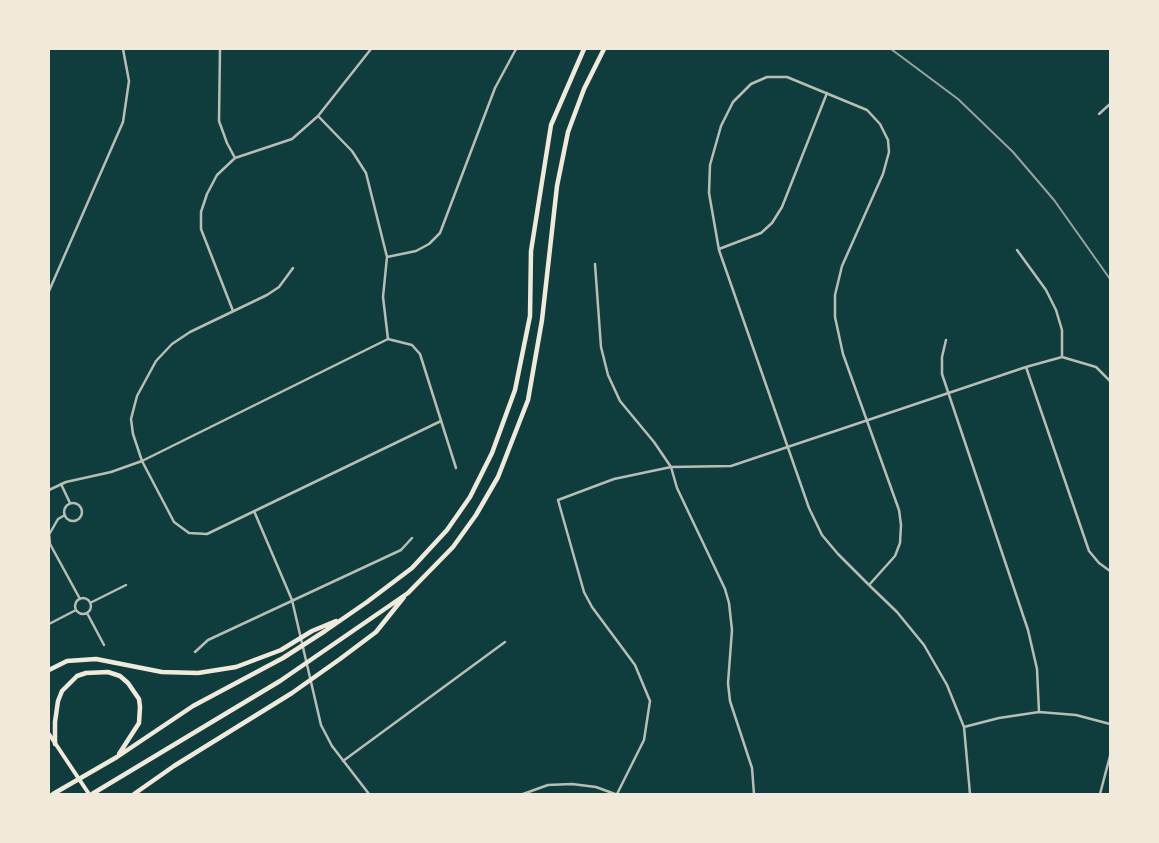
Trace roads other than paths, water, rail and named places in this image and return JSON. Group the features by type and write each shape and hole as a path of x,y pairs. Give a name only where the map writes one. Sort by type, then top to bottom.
{"highway":[{"path":"53,794 117,757 193,706 283,658 347,616 412,568 447,530 470,498 492,453 515,390 530,316 531,251 552,125 584,49"},
{"path":"134,794 174,766 292,693 376,632 408,593 453,547 476,515 498,477 528,400 542,320 557,186 568,132 584,89 604,49"},
{"path":"91,794 280,681 408,593"},
{"path":"49,670 67,661 96,659 162,672 198,673 236,667 281,650 312,632 347,616"},
{"path":"56,744 55,722 58,701 62,691 77,676 86,673 108,672 120,676 128,683 139,699 140,707 139,723 117,757"}],"main road":[{"path":"49,734 91,794"}],"street":[{"path":"49,291 123,122 129,81 123,49"},
{"path":"220,49 219,121 226,143 235,158"},
{"path":"233,311 201,229 202,212 207,194 217,175 235,158 292,139 318,116 371,49"},
{"path":"387,257 416,251 429,244 440,233 495,88 516,49"},
{"path":"869,585 895,556 900,543 901,525 899,510 843,354 835,317 835,295 842,266 883,174 889,152 888,140 880,124 866,110 787,76 767,77 751,84 734,102 720,126 710,165 709,194 719,250 809,508 822,535 869,585 897,612 924,645 947,685 964,728 970,794"},
{"path":"719,250 761,233 772,223 782,207 827,93"},
{"path":"1099,114 1110,104"},
{"path":"318,116 352,150 366,173 387,257 383,297 388,339"},
{"path":"1017,250 1046,290 1056,310 1062,330 1062,357"},
{"path":"595,264 601,347 608,375 620,401 654,442 671,467 677,488 723,581 729,604 732,630 728,686 730,701 752,768 754,794"},
{"path":"293,268 279,287 190,332 172,344 156,360 137,396 131,419 142,460 174,522 189,534 207,534 441,421"},
{"path":"49,490 61,484 111,472 142,460 388,339 412,345 420,354 456,468"},
{"path":"946,340 942,357 942,374 947,394 1028,630 1037,669 1040,712"},
{"path":"523,794 548,786 572,784 596,787 616,794 644,740 650,701 635,665 592,607 584,592 558,500 614,478 671,467 731,466 1026,367 1062,357 1096,367 1110,381"},
{"path":"1026,367 1089,551 1099,563 1110,571"},
{"path":"61,484 70,503"},
{"path":"70,503 78,504 81,509 81,515 77,519 72,520 65,515 65,507 70,503"},
{"path":"254,511 292,600 313,693 325,734 369,794"},
{"path":"65,515 58,519 49,533 50,544 80,599"},
{"path":"195,652 208,640 401,550 412,538"},
{"path":"90,603 126,585"},
{"path":"76,610 81,614 87,613 91,608 90,603 86,599 80,599"},
{"path":"76,610 76,604 80,599"},
{"path":"49,624 76,610"},
{"path":"87,613 104,645"},
{"path":"343,761 505,642"},
{"path":"964,728 999,718 1040,712 1076,715 1110,724"},
{"path":"1100,794 1110,756"}],"railway":[{"path":"891,49 958,99 1013,152 1054,200 1110,279"}]}
